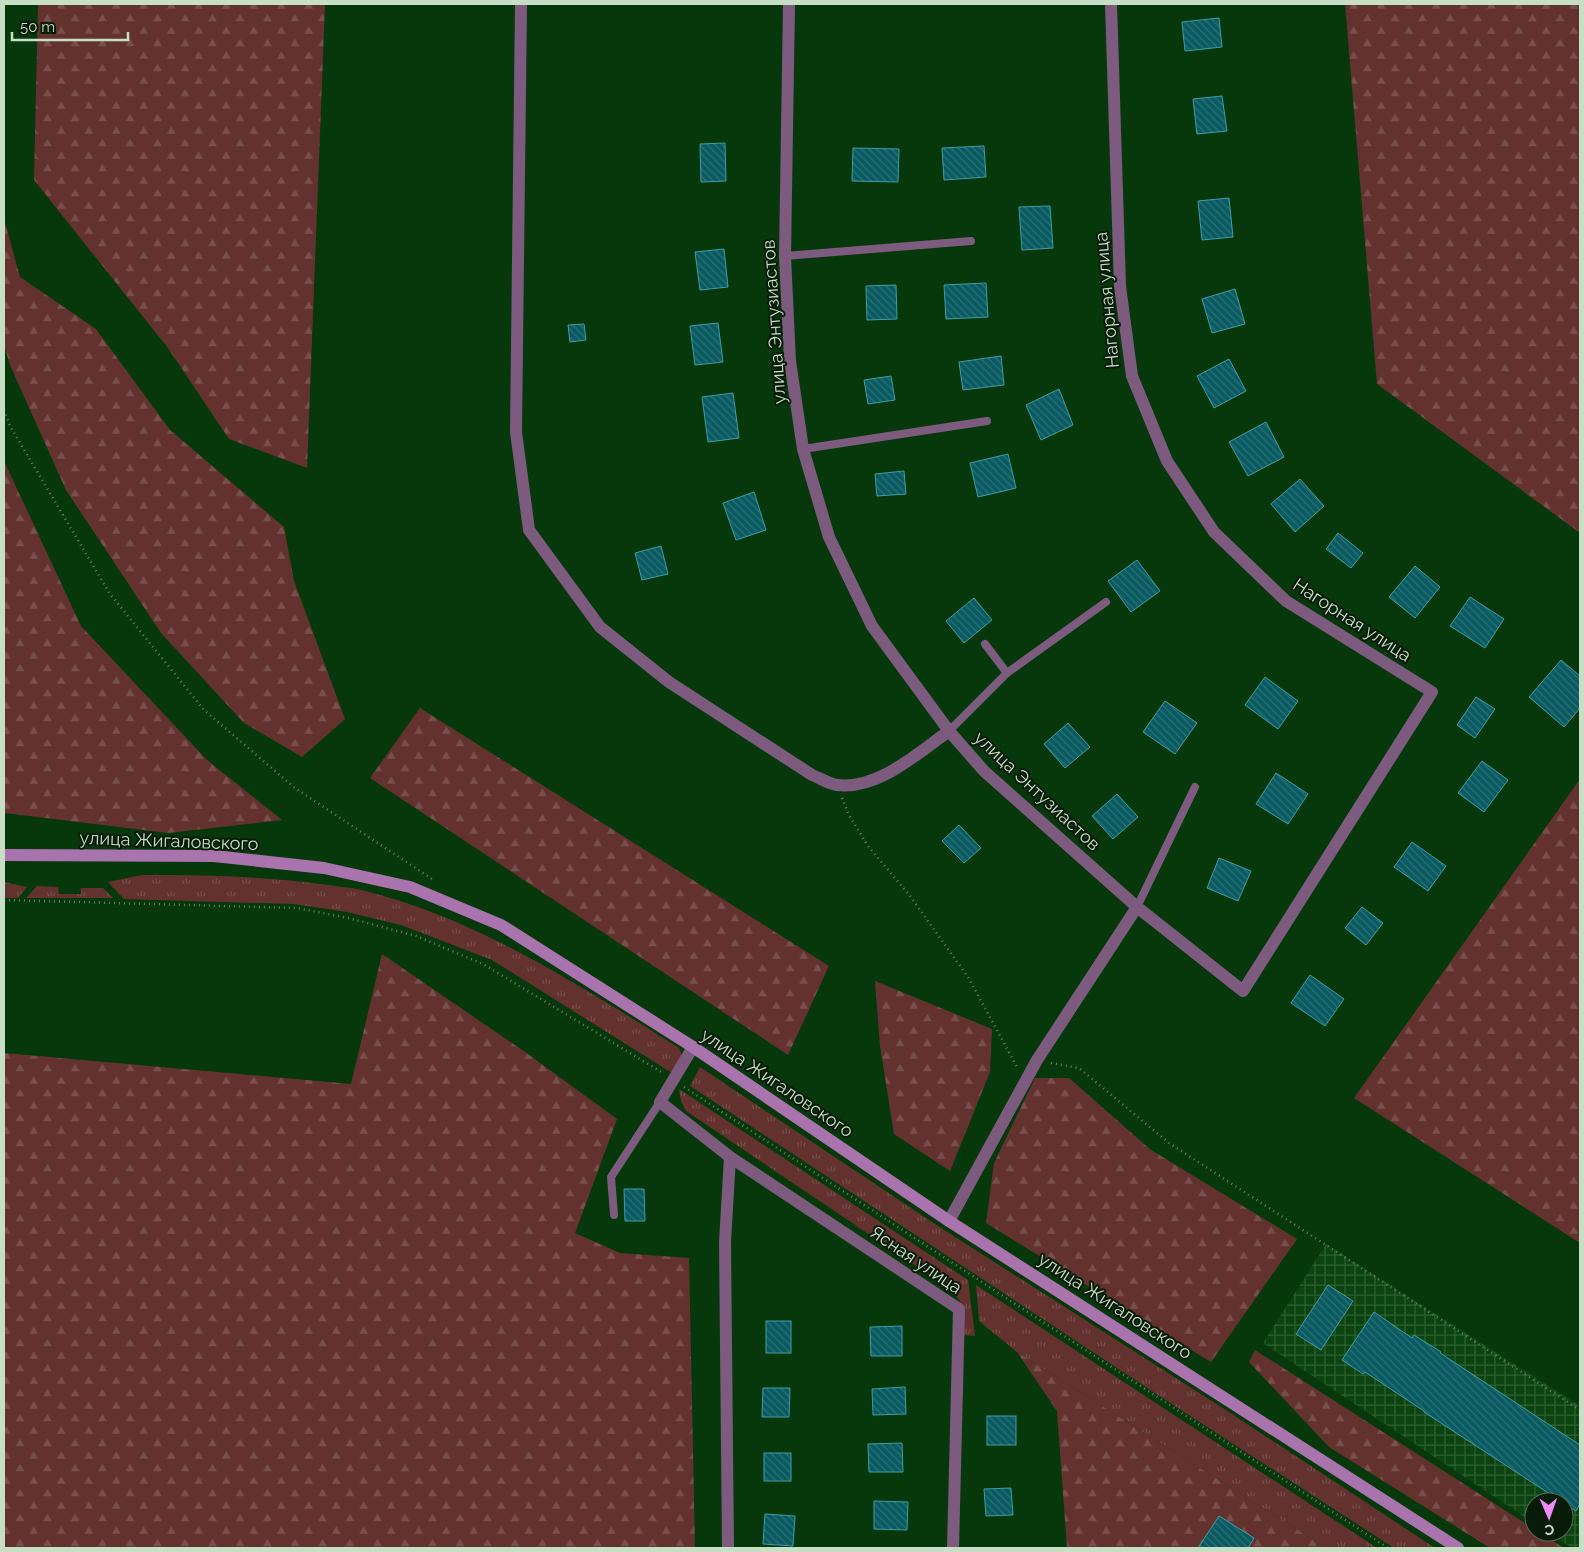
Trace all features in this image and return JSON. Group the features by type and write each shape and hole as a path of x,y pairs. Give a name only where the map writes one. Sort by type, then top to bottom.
{"main road":[{"name":"улица Жигаловского","path":"4,856 214,856 324,868 410,887 501,925 693,1047 949,1221 1458,1548"}],"street":[{"path":"521,4 516,432 529,530 600,627 669,682 812,775 837,785 864,783 887,774 949,731"},
{"name":"улица Энтузиастов","path":"789,4 785,256 790,361 803,449 829,538 872,626 949,731 984,771 1137,907"},
{"name":"Нагорная улица","path":"1111,4 1120,286 1132,376 1167,461 1214,532 1286,601 1432,692 1243,991 1137,907"},
{"path":"949,1221 1037,1060 1137,907"},
{"path":"660,1102 693,1047"},
{"name":"Ясная улица","path":"660,1102 730,1157 959,1310 954,1548"},
{"path":"728,1548 725,1242 730,1157"}],"lane":[{"path":"785,256 971,240"},
{"path":"803,449 987,421"},
{"path":"949,731 1007,673 1106,602"},
{"path":"985,644 1007,673"},
{"path":"1137,907 1195,787"},
{"path":"614,1215 611,1177 660,1102"}],"path":[{"path":"4,410 10,426 110,594 204,710 295,788 435,881"},
{"path":"837,785 849,815 868,846 910,896 968,978 1025,1082"},
{"path":"1037,1060 1079,1068 1169,1143 1580,1410"}],"shaded area":[{"path":"1326,1244 1580,1406 1580,1548 1572,1548 1563,1542 1574,1542 1574,1492 1524,1492 1524,1516 1263,1343"}],"green space":[{"path":"38,4 325,4 307,468 229,439 168,348 34,180"},
{"path":"1345,4 1580,4 1580,533 1377,384"},
{"path":"4,219 20,277 96,329 170,430 284,527 294,581 345,719 302,757 244,723 161,633 66,490 10,365 4,345"},
{"path":"4,461 81,626 207,760 282,820 168,833 5,813"},
{"path":"420,708 829,966 788,1055 370,778"},
{"path":"1580,779 1580,1243 1354,1098"},
{"path":"142,875 231,876 298,881 356,889 404,902 446,918 526,956 679,1048 682,1056 672,1073 492,960 401,925 347,912 294,904 124,899 108,882"},
{"path":"4,882 27,887 18,898 4,898"},
{"path":"37,886 58,887 59,894 81,894 81,888 103,888 113,898 26,898"},
{"path":"382,954 525,1052 617,1119 575,1233 620,1253 689,1258 695,1548 4,1548 4,1053 351,1084"},
{"path":"875,981 992,1029 990,1072 950,1171 894,1134 880,1046"},
{"path":"700,1067 938,1226 1229,1412 1435,1548 1394,1548 1158,1395 690,1086"},
{"path":"1035,1078 1069,1078 1151,1150 1297,1239 1211,1362 986,1223 994,1163"},
{"path":"679,1089 968,1280 975,1336 964,1335 963,1309 955,1294 686,1111 681,1101"},
{"path":"976,1285 1377,1548 1326,1548 1017,1352 979,1321"},
{"path":"1255,1350 1524,1523 1524,1542 1555,1542 1564,1548 1490,1548 1329,1447 1249,1362"},
{"path":"1017,1352 1326,1548 1067,1548 1057,1411"}],"building":[{"path":"1219,18 1222,47 1185,51 1182,22"},
{"path":"1222,96 1227,131 1197,134 1193,99"},
{"path":"725,143 726,181 701,182 700,144"},
{"path":"984,146 986,177 944,180 942,148"},
{"path":"853,148 899,149 898,182 852,181"},
{"path":"1229,198 1233,237 1202,240 1198,201"},
{"path":"1050,206 1053,248 1022,250 1019,207"},
{"path":"724,249 728,287 700,290 695,252"},
{"path":"986,283 988,317 946,319 944,285"},
{"path":"896,285 897,319 867,320 866,286"},
{"path":"1235,289 1245,324 1212,333 1202,299"},
{"path":"718,323 723,362 695,365 690,326"},
{"path":"584,324 586,340 570,342 568,325"},
{"path":"1001,356 1004,385 963,390 959,362"},
{"path":"1229,359 1246,391 1214,408 1197,376"},
{"path":"891,376 895,400 868,404 864,380"},
{"path":"1059,389 1073,425 1041,440 1026,405"},
{"path":"733,393 739,438 708,442 702,397"},
{"path":"1266,422 1284,457 1248,476 1229,442"},
{"path":"1008,454 1016,488 978,497 970,463"},
{"path":"904,471 906,494 877,496 875,474"},
{"path":"1300,479 1324,506 1295,532 1271,504"},
{"path":"754,492 766,530 736,540 723,503"},
{"path":"1338,533 1363,553 1351,568 1326,549"},
{"path":"661,546 668,574 642,580 635,553"},
{"path":"1137,560 1160,591 1131,612 1108,581"},
{"path":"1415,566 1440,587 1415,618 1389,597"},
{"path":"1470,597 1504,619 1485,648 1450,626"},
{"path":"974,598 992,620 964,643 946,621"},
{"path":"1561,660 1580,676 1580,708 1564,727 1529,697"},
{"path":"1265,677 1298,701 1278,729 1245,705"},
{"path":"1476,697 1495,709 1475,738 1457,725"},
{"path":"1165,701 1197,723 1175,754 1143,732"},
{"path":"1068,723 1090,747 1065,768 1044,744"},
{"path":"1482,761 1508,780 1484,812 1458,793"},
{"path":"1276,773 1308,794 1288,824 1256,804"},
{"path":"1117,794 1138,817 1113,839 1092,816"},
{"path":"959,825 981,848 964,863 942,841"},
{"path":"1412,842 1446,866 1428,891 1394,867"},
{"path":"1219,858 1251,871 1238,901 1207,888"},
{"path":"1362,907 1383,923 1366,945 1345,928"},
{"path":"1310,975 1344,999 1325,1026 1291,1003"},
{"path":"624,1189 644,1189 645,1221 625,1221"},
{"path":"1328,1285 1353,1301 1321,1350 1296,1334"},
{"path":"1374,1312 1412,1338 1414,1335 1441,1352 1580,1445 1580,1504 1576,1511 1574,1510 1574,1492 1547,1492 1365,1372 1363,1374 1342,1360"},
{"path":"766,1321 791,1321 791,1353 766,1353"},
{"path":"902,1326 902,1356 871,1356 870,1327"},
{"path":"905,1387 906,1414 873,1415 872,1389"},
{"path":"763,1388 790,1388 789,1417 762,1417"},
{"path":"987,1416 1016,1416 1016,1445 987,1445"},
{"path":"902,1443 903,1472 869,1472 868,1444"},
{"path":"764,1453 791,1453 791,1481 764,1481"},
{"path":"1011,1488 1013,1515 986,1516 984,1489"},
{"path":"874,1501 908,1502 907,1530 874,1529"},
{"path":"765,1514 795,1516 793,1546 763,1544"},
{"path":"1219,1516 1254,1538 1248,1548 1198,1548"}]}
